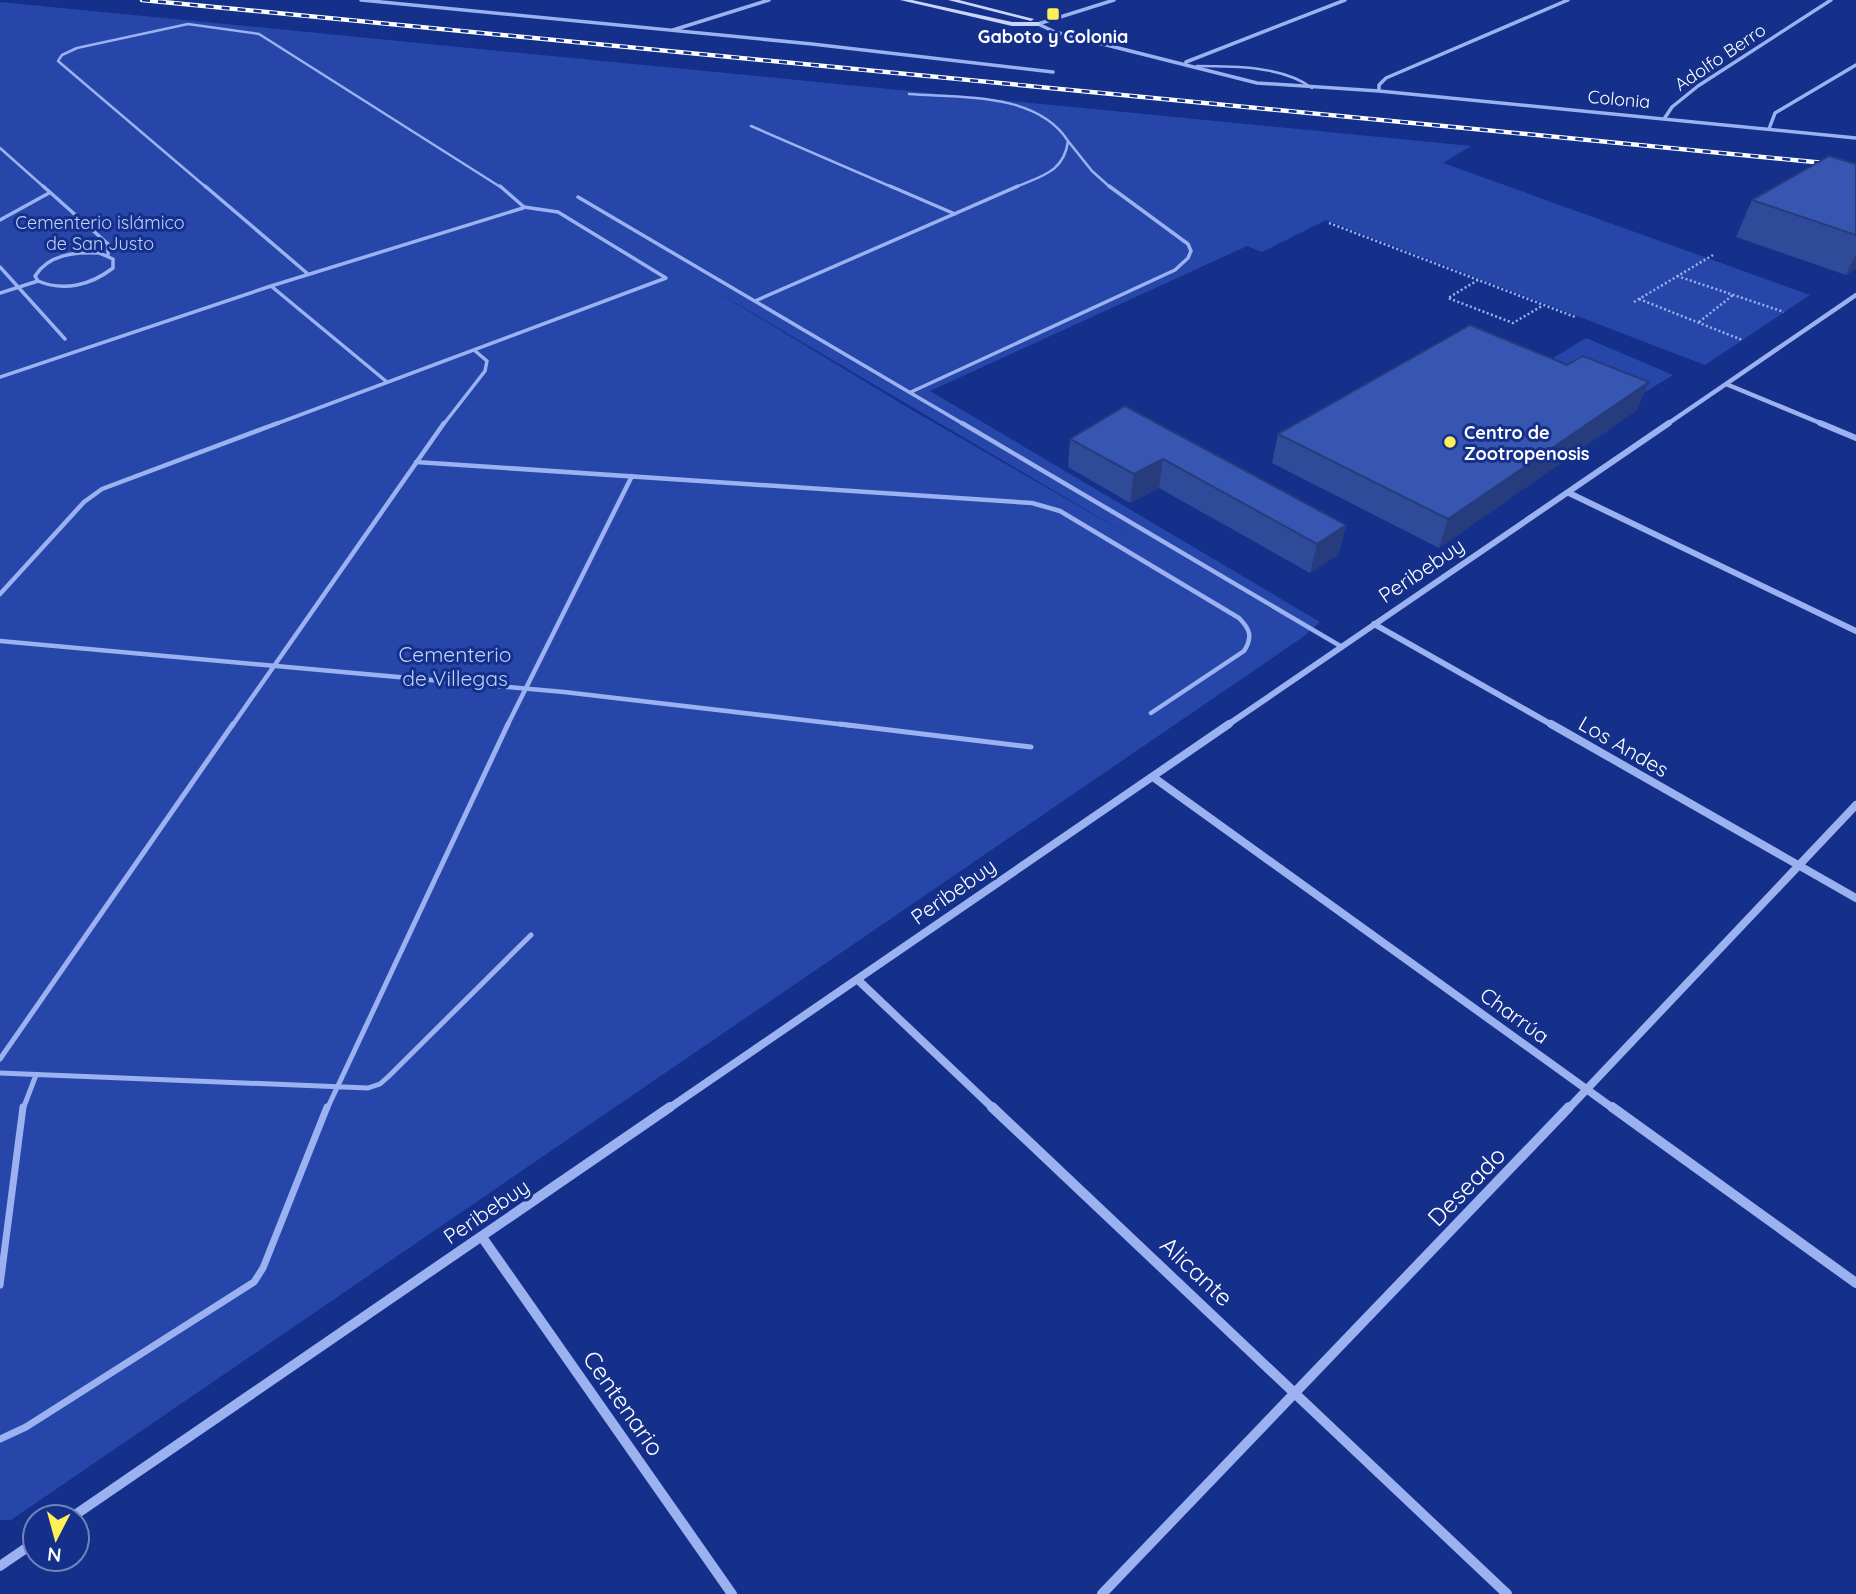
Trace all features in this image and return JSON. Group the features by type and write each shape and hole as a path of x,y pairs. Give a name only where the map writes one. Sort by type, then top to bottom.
{"street":[{"path":"361,0 672,30 1053,72"},
{"path":"672,30 769,0"},
{"path":"903,0 1012,24 1038,24 1114,0"},
{"path":"951,0 1030,17 1055,32 1197,66"},
{"path":"1185,63 1345,0"},
{"path":"1379,91 1379,85 1386,78 1568,0"},
{"name":"Adolfo Berro","path":"1664,119 1672,107 1698,86 1831,0"},
{"path":"1769,129 1770,118 1775,113 1856,65"},
{"name":"Colonia","path":"1197,66 1267,84 1379,91 1856,138"},
{"name":"Peribebuy","path":"91,1504 1855,296"},
{"path":"1726,384 1856,438"},
{"path":"1569,493 1856,631"},
{"name":"Los Andes","path":"1374,624 1856,898"},
{"name":"Charrúa","path":"1153,776 1856,1283"},
{"name":"Deseado","path":"1102,1594 1801,866 1856,805"},
{"name":"Alicante","path":"858,980 1507,1594"},
{"name":"Centenario","path":"482,1237 732,1594"},
{"path":"0,1566 21,1552"}],"lane":[{"path":"308,274 58,61 62,55 77,48 177,25 197,24 253,32 454,156 509,192 524,207"},
{"path":"1197,66 1225,66 1295,78 1307,82 1312,88"},
{"path":"909,94 970,100 1028,110 1058,125 1074,152 1090,168 1188,244 1191,251 1188,258 1175,270 911,393"},
{"path":"751,126 955,214"},
{"path":"755,301 1057,168 1066,159 1069,141"},
{"path":"0,148 108,244 108,255 115,263 113,268 88,282 64,286 38,281 0,293"},
{"path":"0,220 49,193"},
{"path":"578,197 1342,647"},
{"path":"0,377 271,286 524,207 558,212 666,278 102,489 84,502 0,594"},
{"path":"38,281 35,276 37,271 52,260 76,254 108,255"},
{"path":"0,267 65,339"},
{"path":"271,286 387,382"},
{"path":"0,1059 272,665 416,461 488,366 487,360 474,350"},
{"path":"416,461 1024,502 1059,512 1238,618 1252,634 1251,642 1244,651 1151,713"},
{"path":"0,1439 26,1427 254,1282 263,1268 335,1087 525,688 632,476"},
{"path":"0,641 525,688 1031,747"},
{"path":"0,1073 368,1088 380,1084 531,935"},
{"path":"0,1285 22,1113 36,1075"}],"path":[{"path":"1329,223 1575,317"},
{"path":"1634,302 1713,255"},
{"path":"1677,276 1784,312"},
{"path":"1479,280 1448,298 1513,323 1543,305"},
{"path":"1698,323 1733,295"},
{"path":"1639,299 1742,340"}],"green space":[{"name":"Cementerio de Villegas","path":"0,2 1471,146 1443,163 1810,295 1705,365 1326,220 1262,252 1247,246 930,391 1320,622 1303,637 36,1503 21,1503 21,1513 11,1520 0,1520","holes":["702,283 1141,542 912,410"]},
{"path":"1586,338 1673,375 1640,395 1553,358"}],"building":[{"path":"1829,156 1856,164 1856,235 1752,200"},
{"name":"Centro de Zootropenosis","path":"1470,325 1567,365 1583,356 1649,382 1448,519 1278,434"},
{"path":"1125,406 1346,525 1317,544 1163,459 1134,474 1070,439"}],"railway":[{"path":"142,0 1856,166"}],"place":[{"name":"Gaboto y Colonia","path":"1053,14"},
{"name":"Centro de Zootropenosis","path":"1450,442"}],"park label":[{"name":"Cementerio islámico de San Justo","path":"100,232"}]}
